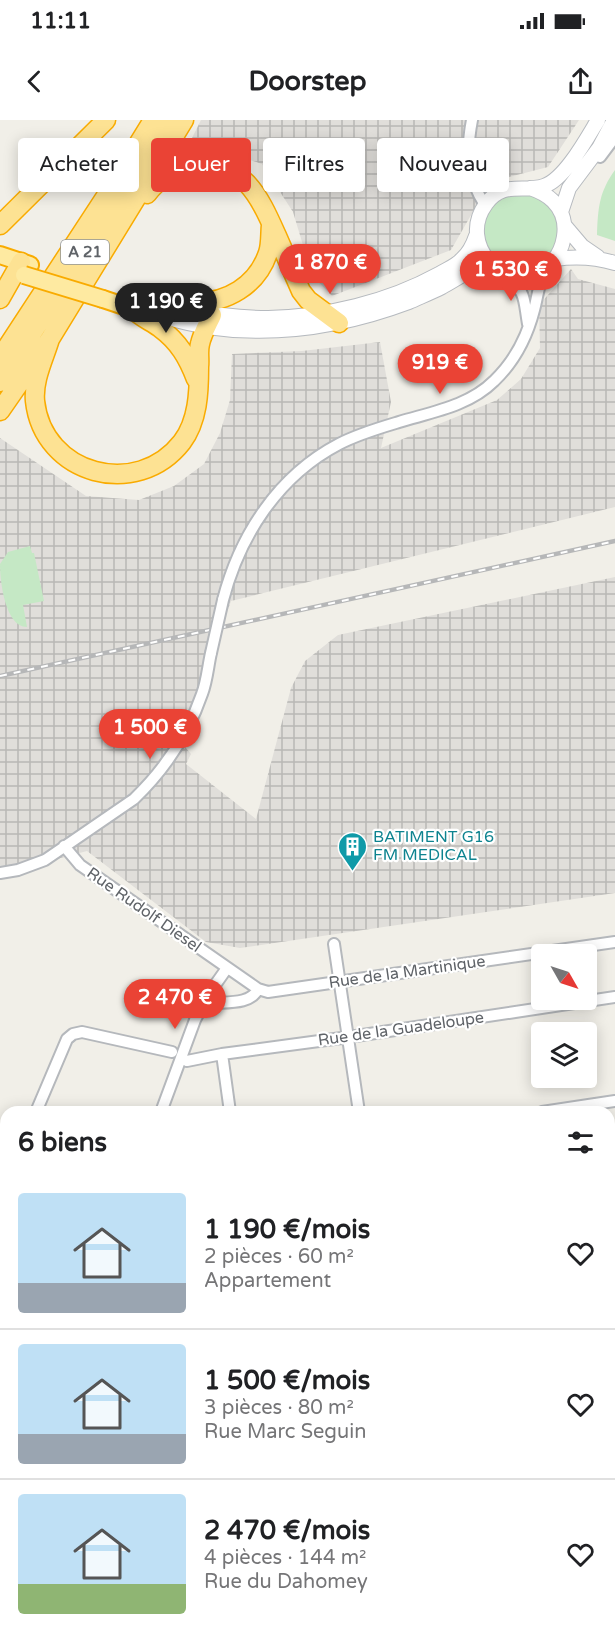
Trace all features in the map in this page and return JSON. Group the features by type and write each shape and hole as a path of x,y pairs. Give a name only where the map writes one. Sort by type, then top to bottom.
{"highway":[{"path":"4,219 44,183 106,120"},
{"name":"A 21","path":"0,358 153,120"},
{"name":"A 21","path":"0,382 118,202 168,120"},
{"path":"0,411 50,339 128,215 184,120"},
{"path":"128,215 136,209 155,183 170,173 191,167 210,166 234,173 256,192 301,291 308,300 339,322"},
{"path":"133,303 142,295 194,302 211,301 228,297 242,289 254,278 262,266 269,250 272,223"},
{"path":"0,255 18,268 133,303 140,317 158,327 178,345 188,360 199,387"},
{"path":"0,299 18,268"},
{"path":"50,339 35,385 37,412 46,435 56,449 82,467 106,475 127,474 145,470 162,462 184,440 196,411 200,344 209,320"}],"main road":[{"path":"509,189 544,186 555,180 568,165 598,120"},
{"path":"561,213 569,188 599,148 614,120"},
{"path":"530,188 543,193 553,201 561,213 565,226 582,246 600,258 615,263"},
{"path":"209,320 269,318 361,305 430,279 462,260 471,248 485,205 501,192"},
{"path":"551,263 561,249 565,226"},
{"path":"476,236 479,247 492,265 506,273 522,275 539,271 551,263 574,257 600,258"},
{"path":"133,303 209,320 271,330 305,328 384,311 412,301 473,269 492,265"}],"street":[{"path":"470,138 472,120"},
{"path":"582,172 598,160 615,137"},
{"path":"478,192 485,205"},
{"path":"0,873 33,866 134,799 181,742 203,693 223,600 235,561 255,522 277,494 302,469 339,444 374,429 450,407 481,392 508,367 522,344 533,313 542,276 551,263"},
{"path":"506,273 521,289 525,297 528,325"},
{"name":"Rue Rudolf Diesel","path":"64,846 76,863 258,989"},
{"name":"Rue de la Martinique","path":"207,995 214,1003 247,1000 255,995 258,989 268,992 615,942"},
{"path":"334,944 358,1106"},
{"path":"163,1106 195,1020 207,995 226,968"},
{"name":"Rue de la Guadeloupe","path":"187,1061 615,997"},
{"path":"39,1106 67,1039 73,1034 82,1032 172,1052"},
{"path":"222,1054 229,1106"},
{"path":"582,1106 615,1101"}],"shaded area":[{"path":"201,120 579,120 548,167 509,177 509,138 377,138 377,192 484,192 451,250 332,296 312,275 293,212 280,192 365,192 365,138 263,138 263,166 251,160 251,138 192,138"},
{"path":"571,269 578,279 615,289 615,507 231,601 181,742 191,754 186,764 256,819 291,688 305,661 338,635 615,577 615,893 240,948 206,942 87,851 0,874 0,438 86,496 139,500 174,486 204,464 220,433 230,400 232,354 302,351 380,342 391,402 381,448 497,400 521,379 540,348 539,305"}],"green space":[{"path":"615,170 615,241 597,235 600,201"},
{"path":"520,193 534,196 547,204 555,217 558,231 555,245 547,258 534,266 520,269 506,266 493,258 485,245 482,231 485,217 493,204 506,196"},
{"path":"30,546 34,553 44,601 23,605 27,627 14,620 9,612 1,581 0,564 8,552"}],"railway":[{"path":"0,676 615,541"}],"place":[{"name":"BATIMENT G16 FM MEDICAL","path":"352,872"}]}
